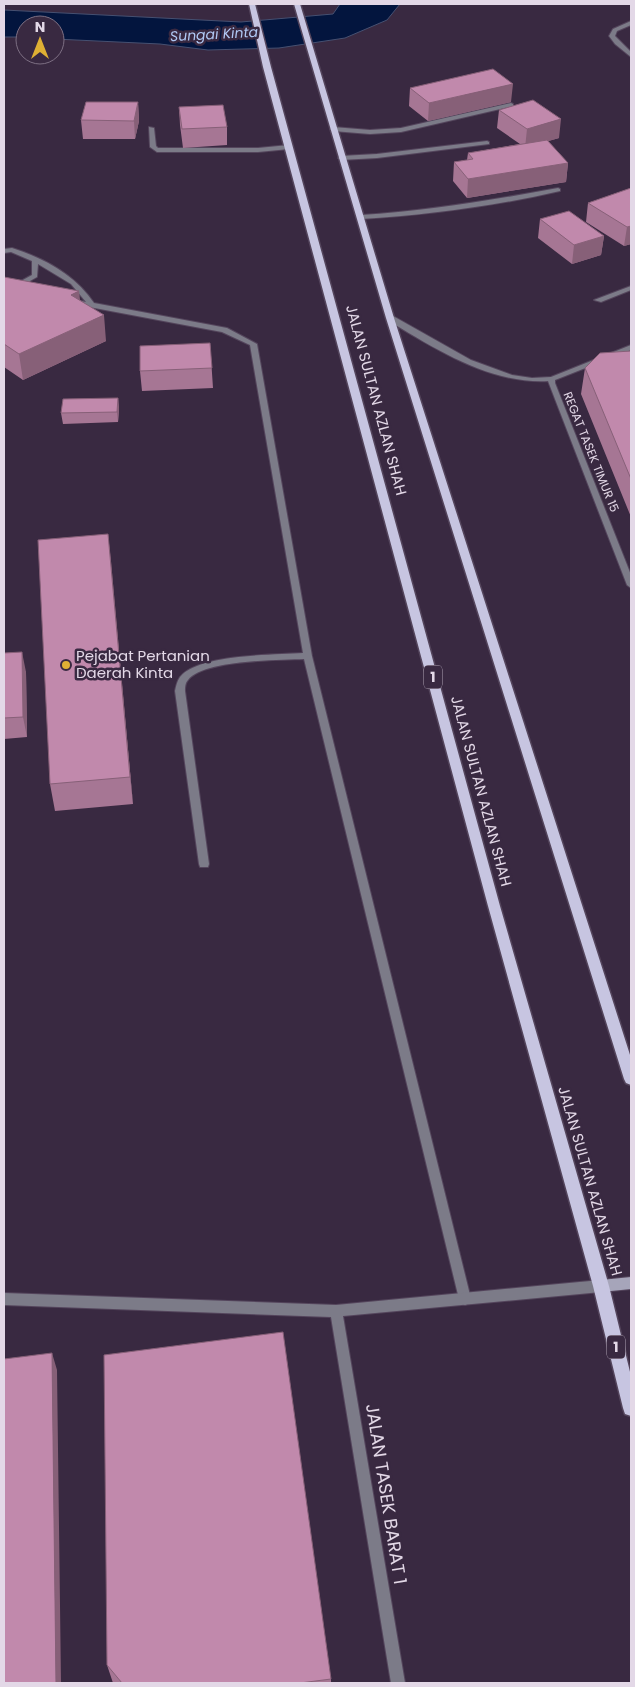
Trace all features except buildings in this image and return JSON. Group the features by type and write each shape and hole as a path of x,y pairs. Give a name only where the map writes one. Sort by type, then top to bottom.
{"main road":[{"name":"JALAN SULTAN AZLAN SHAH","path":"252,4 267,67 492,896 601,1286 631,1408"},
{"path":"297,4 390,318 631,1080"}],"street":[{"path":"631,23 615,30 612,36 631,55"},
{"path":"333,129 370,132 401,130 511,105"},
{"path":"151,128 153,147 157,150 258,150 289,147"},
{"path":"342,158 386,155 487,143"},
{"path":"361,217 406,215 558,190"},
{"path":"4,251 12,250 66,275 84,293 91,304"},
{"path":"12,289 35,276 34,260"},
{"path":"598,300 631,288"},
{"path":"4,290 22,291"},
{"path":"62,299 224,330 253,344 308,656 465,1299"},
{"path":"390,318 436,345 487,368 524,379 552,379"},
{"name":"REGAT TASEK TIMUR 15","path":"631,347 552,379 551,383 631,585"},
{"path":"204,864 180,692 182,679 192,671 220,662 308,656"},
{"path":"4,1299 336,1311 631,1283"},
{"name":"JALAN TASEK BARAT 1","path":"336,1311 398,1683"}],"water":[{"name":"Sungai Kinta","path":"340,4 400,4 387,20 345,38 279,48 208,50 160,44 65,39 65,15 15,15 15,37 4,37 4,10 241,22 333,14"}],"place":[{"name":"Pejabat Pertanian Daerah Kinta","path":"66,665"}]}
